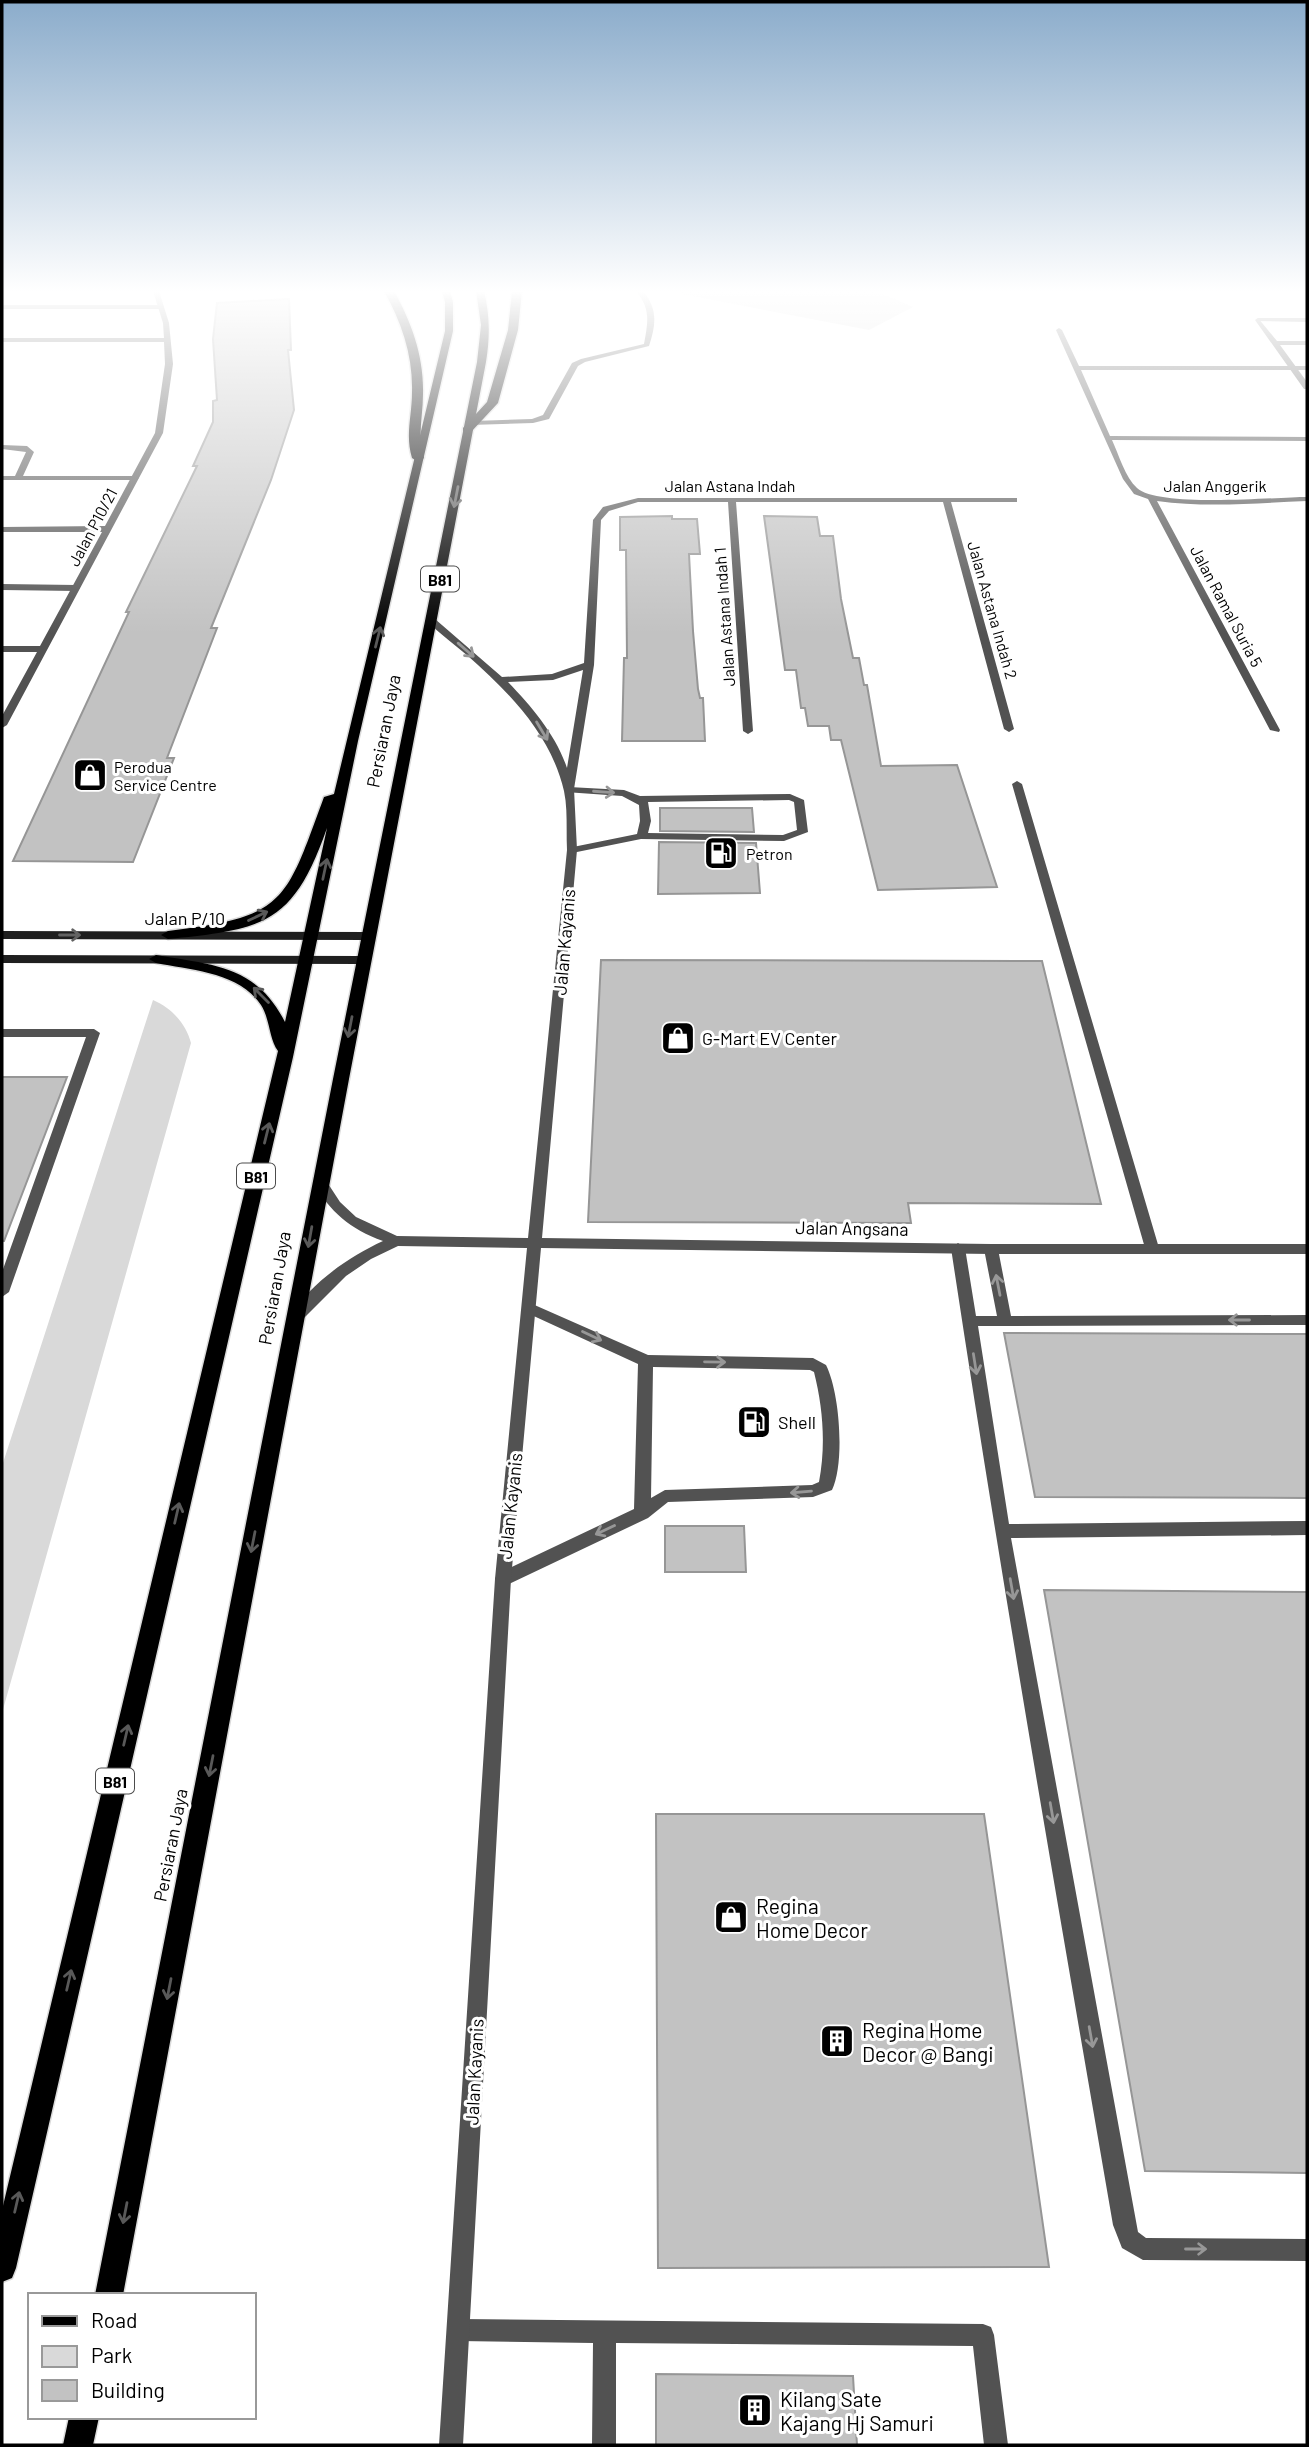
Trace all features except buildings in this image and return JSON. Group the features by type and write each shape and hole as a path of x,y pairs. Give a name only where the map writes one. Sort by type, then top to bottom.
{"highway":[{"path":"417,405 411,436 418,458"},
{"path":"470,426 490,405"}],"main road":[{"name":"Persiaran Jaya","path":"2,2268 285,1057 352,741 391,585 431,405"},
{"name":"Persiaran Jaya","path":"108,2293 171,1984 320,1182 474,405"},
{"path":"168,935 247,922 273,909 294,890 352,741"},
{"path":"156,959 220,971 255,988 268,1000 276,1015 285,1057"},
{"path":"79,2445 84,2419"}],"street":[{"name":"Jalan P10/21","path":"2,725 159,433 163,405"},
{"path":"470,426 533,421 546,416 552,405"},
{"name":"Jalan Anggerik","path":"1094,405 1133,489 1152,498 1307,499"},
{"path":"1109,438 1307,439"},
{"path":"2,447 27,448 30,452 18,478"},
{"path":"2,478 135,478"},
{"name":"Jalan Ramal Suria 5","path":"1152,498 1275,730"},
{"name":"Jalan Astana Indah","path":"569,790 589,665 597,520 600,514 618,504 638,500 1014,500"},
{"name":"Jalan Astana Indah 1","path":"732,500 748,731"},
{"name":"Jalan Astana Indah 2","path":"946,500 1009,729"},
{"path":"2,529 107,529"},
{"path":"2,587 76,588"},
{"name":"Jalan Kayanis","path":"432,621 500,680 523,703 540,727 556,755 569,790 572,850 503,1578 451,2445"},
{"path":"2,649 43,649"},
{"path":"500,680 553,677 589,665"},
{"path":"1017,784 1152,1248"},
{"path":"569,790 624,793 638,799 644,804 646,817 645,831 641,836"},
{"path":"572,850 641,836 783,838 803,831 799,800 794,797 638,799"},
{"name":"Jalan P/10","path":"2,935 369,936"},
{"path":"2,959 363,960"},
{"path":"2,1033 94,1033 2,1292"},
{"name":"Jalan Angsana","path":"320,1182 330,1202 346,1218 365,1230 396,1241 991,1249 1307,1249"},
{"name":"Jalan Angsana","path":"296,1317 341,1271 364,1254 396,1241"},
{"path":"958,1248 1002,1531 1124,2225 1130,2240 1143,2249 1307,2250"},
{"path":"991,1249 1005,1321"},
{"path":"503,1578 642,1513 665,1496 813,1491 826,1486 832,1462 825,1383 821,1369 813,1364 646,1361 530,1308"},
{"path":"968,1321 1307,1320"},
{"path":"642,1513 646,1361"},
{"path":"1002,1531 1307,1528"},
{"path":"459,2330 983,2335 996,2445"},
{"path":"604,2445 605,2332"}],"green space":[{"path":"153,1000 177,1017 186,1029 191,1043 2,1713 2,1466"}],"place":[{"name":"Perodua Service Centre","path":"90,775"},
{"name":"Petron","path":"721,853"},
{"name":"G-Mart EV Center","path":"678,1038"},
{"name":"Shell","path":"754,1422"},
{"name":"Regina Home Decor","path":"731,1917"},
{"name":"Regina Home Decor @ Bangi","path":"837,2041"},
{"name":"Kilang Sate Kajang Hj Samuri","path":"755,2410"}]}
